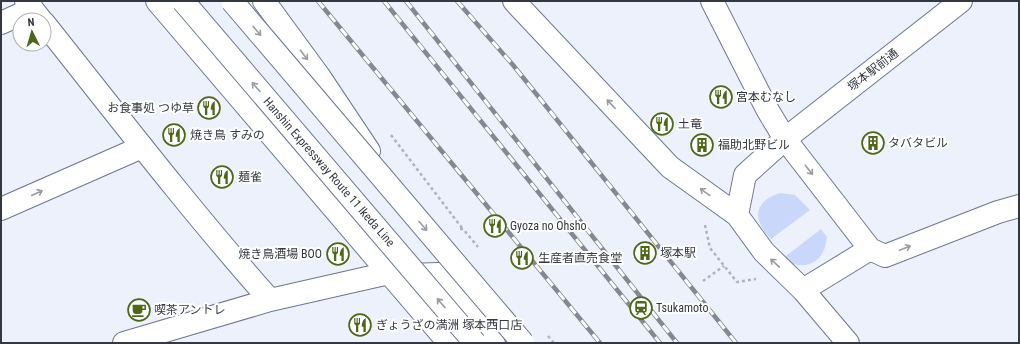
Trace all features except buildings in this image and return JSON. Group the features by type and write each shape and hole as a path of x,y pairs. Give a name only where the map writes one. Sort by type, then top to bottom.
{"main road":[{"path":"157,1 449,343"},
{"name":"Hanshin Expressway Route 11 Ikeda Line","path":"183,1 475,343"},
{"path":"232,1 523,343"},
{"path":"264,1 320,76 404,204"},
{"path":"514,1 670,167 737,215 764,252 803,290 848,343"},
{"path":"712,1 767,109 785,139 870,248 884,256 998,212 1019,206"},
{"name":"塚本駅前通","path":"737,215 745,175 785,139 961,1"},
{"path":"1,23 12,20"},
{"path":"52,33 142,147 270,300"},
{"path":"1,209 142,147"},
{"path":"803,290 870,248"},
{"path":"124,343 270,300 389,273"}],"lane":[{"path":"389,273 439,271 497,343"}],"path":[{"path":"391,135 463,229"},
{"path":"703,281 724,266"}],"shaded area":[{"path":"780,193 795,195 810,210 771,239 761,225 758,213 764,201"},
{"path":"821,229 827,237 826,245 820,257 810,264 797,265 789,263 786,256"}],"railway":[{"path":"318,1 600,343"},
{"path":"384,1 660,343"},
{"path":"406,1 677,343"},
{"path":"457,1 513,65 736,343"}],"place":[{"name":"宮本むなし","path":"721,97"},
{"name":"お食事処 つゆ草","path":"209,108"},
{"name":"土竜","path":"662,124"},
{"name":"焼き鳥 すみの","path":"174,135"},
{"name":"タバタビル","path":"873,143"},
{"name":"福助北野ビル","path":"702,145"},
{"name":"麺雀","path":"222,177"},
{"name":"Gyoza no Ohsho","path":"495,226"},
{"name":"塚本駅","path":"645,253"},
{"name":"焼き鳥酒場 BOO","path":"338,254"},
{"name":"生産者直売食堂","path":"522,258"},
{"name":"Tsukamoto","path":"641,308"},
{"name":"喫茶アントレ","path":"139,310"},
{"name":"ぎょうざの満洲 塚本西口店","path":"360,325"}]}
